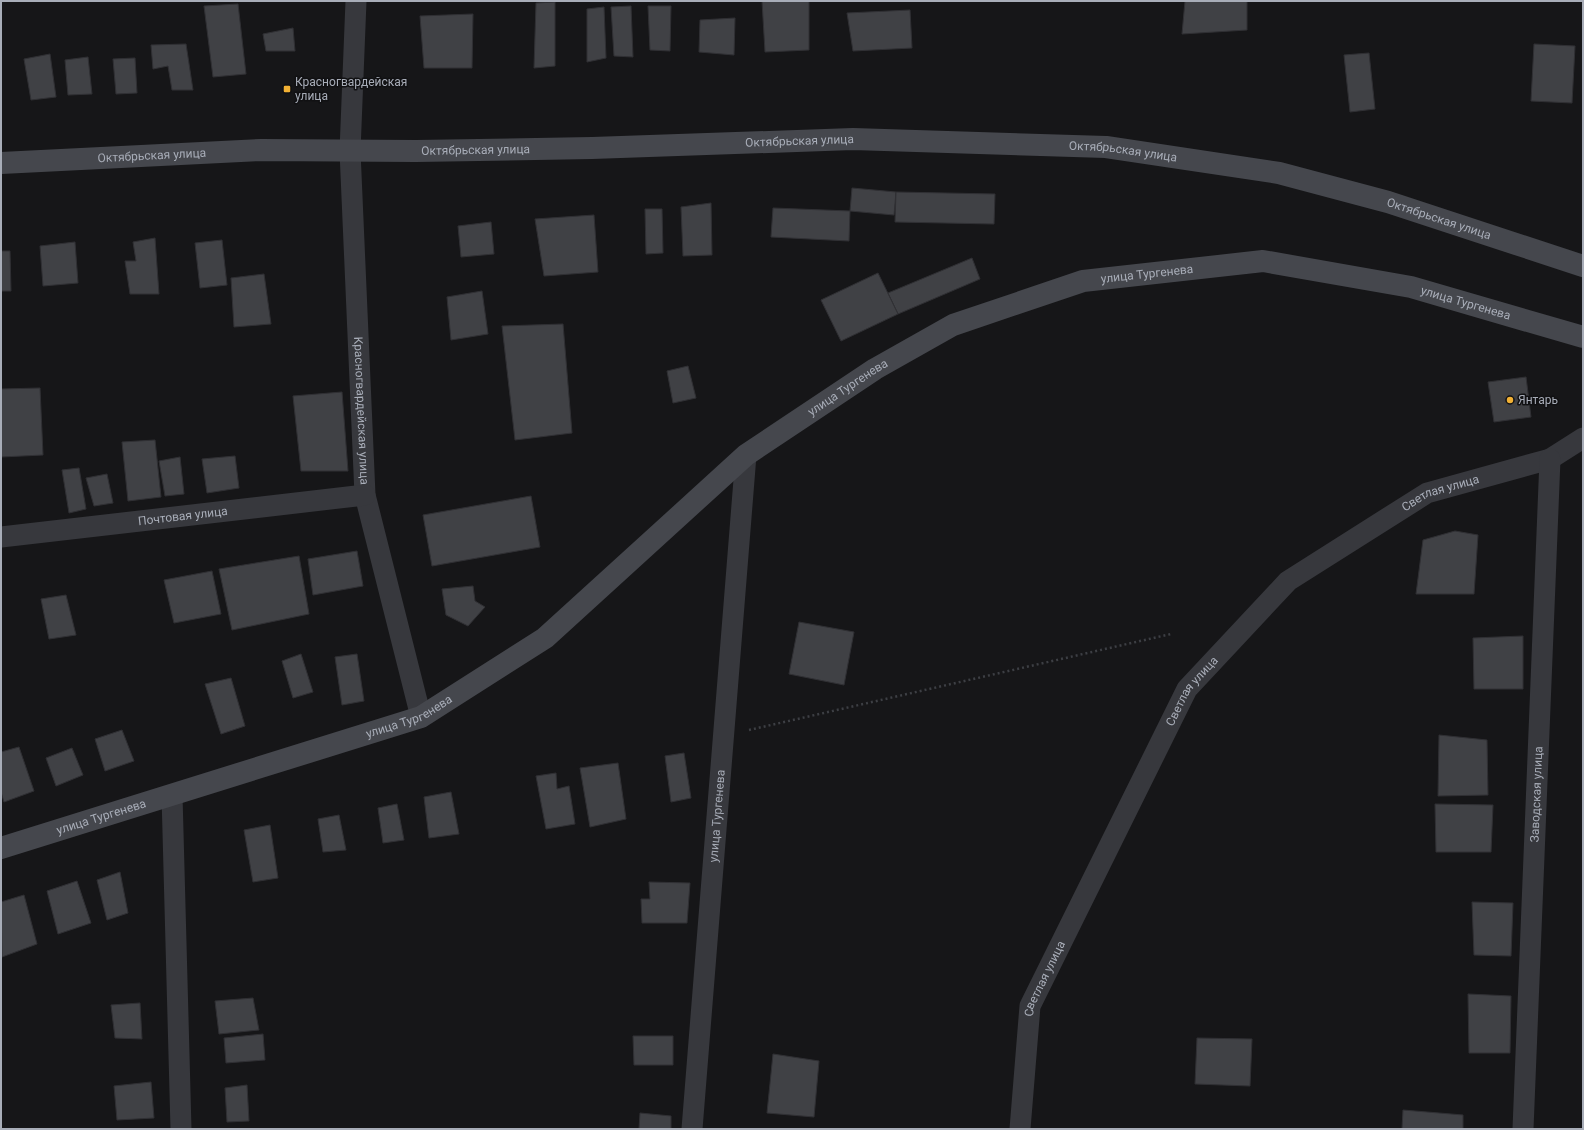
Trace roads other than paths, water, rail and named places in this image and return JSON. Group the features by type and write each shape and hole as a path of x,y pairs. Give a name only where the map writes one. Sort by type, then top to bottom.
{"main road":[{"name":"Октябрьская улица","path":"1,163 261,150 350,151 585,148 853,139 1106,147 1279,173 1388,202 1583,266"},
{"name":"улица Тургенева","path":"1,848 421,717 545,638 746,455 875,369 953,325 1083,281 1263,261 1411,287 1583,337"}],"street":[{"name":"Красногвардейская улица","path":"356,1 350,151 365,495 421,717"},
{"name":"Светлая улица","path":"1020,1129 1030,1006 1187,689 1288,581 1427,493 1550,459 1583,438"},
{"name":"улица Тургенева","path":"692,1129 746,455"},
{"name":"Заводская улица","path":"1523,1129 1550,459"},
{"name":"Почтовая улица","path":"1,537 365,495"},
{"path":"172,795 181,1129"}],"place":[{"name":"Красногвардейская улица","path":"287,89"},
{"name":"Янтарь","path":"1510,400"}]}
